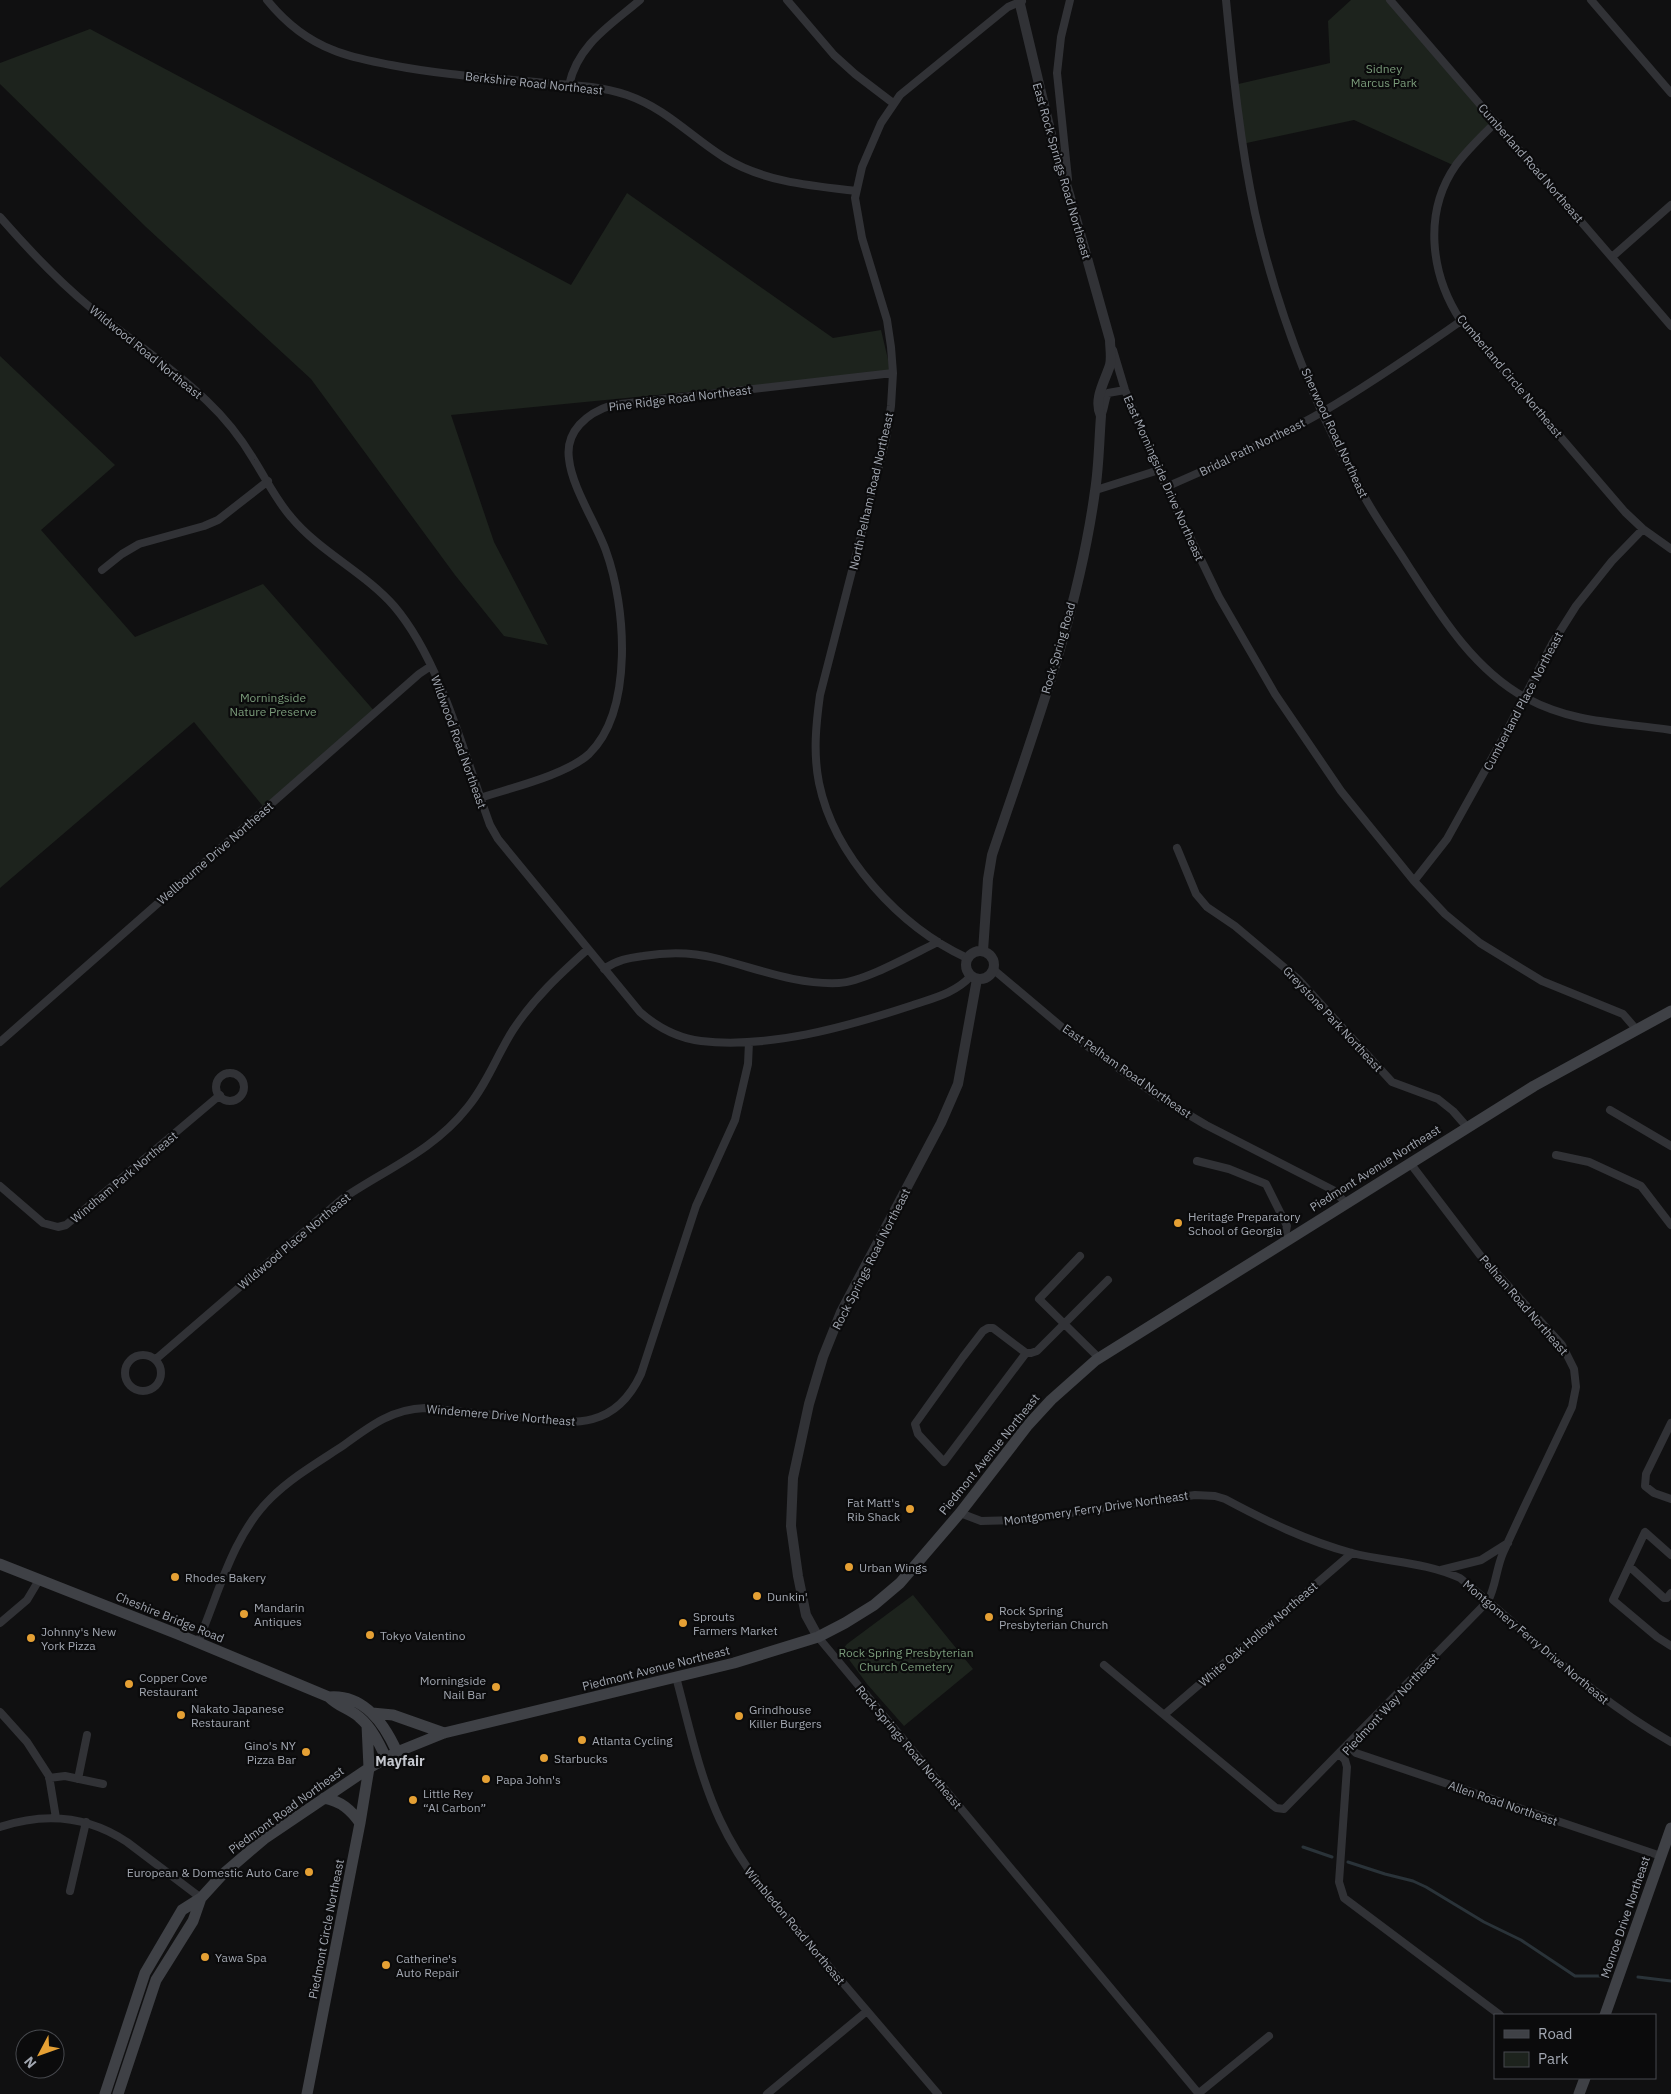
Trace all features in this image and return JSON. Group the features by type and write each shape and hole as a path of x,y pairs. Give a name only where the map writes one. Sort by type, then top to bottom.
{"main road":[{"name":"Piedmont Avenue Northeast","path":"369,1768 397,1752 444,1734 734,1662 818,1637 860,1615 894,1589 914,1569 1028,1425 1063,1388 1099,1358 1534,1086 1671,1011"},
{"name":"Cheshire Bridge Road","path":"0,1564 198,1642 329,1697"},
{"path":"329,1697 341,1696 372,1713 384,1725 397,1752"},
{"path":"329,1697 338,1706 358,1716 367,1725 378,1740 386,1758"},
{"path":"372,1713 393,1715 444,1734"},
{"name":"Piedmont Circle Northeast","path":"307,2094 369,1768 367,1725"},
{"name":"Piedmont Road Northeast","path":"105,2094 145,1973 182,1910 201,1898 245,1854 369,1768"},
{"path":"324,1798 335,1800 344,1805 360,1823"},
{"name":"Monroe Drive Northeast","path":"1605,2014 1671,1828"},
{"name":"Piedmont Road Northeast","path":"118,2094 156,1980 193,1922 201,1898"},
{"path":"1579,2094 1585,2079"}],"street":[{"name":"Berkshire Road Northeast","path":"267,0 292,26 312,40 331,50 354,58 448,74 609,90 647,103 674,119 724,157 753,172 800,185 856,191"},
{"path":"569,85 576,62 583,51 640,0"},
{"path":"787,0 834,55 854,74 894,103"},
{"path":"1069,194 1057,72 1061,37 1070,0"},
{"name":"Sherwood Road Northeast","path":"1226,0 1242,144 1256,214 1274,282 1297,349 1323,412 1365,498 1426,593 1478,660 1499,680 1524,697 1552,710 1582,719 1671,730"},
{"name":"Cumberland Road Northeast","path":"1390,0 1671,326"},
{"path":"1591,0 1671,93"},
{"name":"North Pelham Road Northeast","path":"967,958 938,942 890,903 850,856 836,832 819,783 816,759 816,727 820,695 886,439 891,406 893,373 887,320 862,238 855,198 856,191 870,145 900,94 1008,7 1021,1"},
{"name":"East Rock Springs Road Northeast","path":"1021,1 1049,130 1110,340"},
{"name":"Cumberland Circle Northeast","path":"1496,122 1470,147 1455,166 1444,190 1436,215 1434,241 1438,269 1447,296 1461,321 1625,512 1643,529 1671,549"},
{"path":"1612,257 1671,205"},
{"name":"Wildwood Road Northeast","path":"0,217 32,253 75,294 207,401 240,438 285,509 300,528 369,582 393,605 414,633 431,666 490,825 498,839 640,1012 666,1031 682,1037 699,1041 749,1042 810,1033 890,1013 950,992 974,978"},
{"name":"Bridal Path Northeast","path":"1166,487 1233,458 1323,412 1380,377 1461,321"},
{"name":"East Morningside Drive Northeast","path":"1110,340 1125,390 1166,487 1219,597 1275,694 1341,791 1414,881 1445,914 1480,944 1501,958 1557,988 1623,1014 1636,1029"},
{"name":"Rock Spring Road","path":"983,951 988,879 992,855 1060,646 1084,553 1096,490 1100,416 1098,400 1110,363 1110,340"},
{"name":"Pine Ridge Road Northeast","path":"480,798 561,771 576,763 599,742 608,728 613,714 620,678 622,627 617,591 606,550 572,475 569,460 571,439 582,420 596,410 612,405 893,373"},
{"path":"1100,416 1108,393 1125,390"},
{"path":"1096,490 1159,470"},
{"path":"102,570 122,554 139,544 204,526 218,520 268,481"},
{"name":"Cumberland Place Northeast","path":"1414,881 1447,839 1552,644 1576,606 1612,561 1643,529"},
{"name":"Wellbourne Drive Northeast","path":"0,1042 419,674 431,666"},
{"name":"Greystone Park Northeast","path":"1178,848 1196,894 1207,907 1235,926 1298,979 1392,1082 1438,1099 1454,1111 1467,1127"},
{"path":"604,969 622,959 656,954 684,953 714,958 787,977 841,983 857,979 938,942"},
{"name":"Wildwood Place Northeast","path":"156,1359 342,1199 413,1157 448,1130 482,1089 512,1032 529,1007 548,985 588,949"},
{"path":"983,951 992,957 994,970 988,977 974,978 966,968 967,958 974,952 983,951"},
{"name":"East Pelham Road Northeast","path":"994,970 1070,1034 1159,1097 1206,1125 1333,1190 1346,1203"},
{"name":"Rock Springs Road Northeast","path":"974,978 958,1084 942,1123 842,1312 823,1357 809,1404 793,1478 791,1526 796,1568 806,1615 818,1637 1199,2094"},
{"name":"Windemere Drive Northeast","path":"198,1642 237,1545 258,1511 286,1485 382,1418 403,1410 425,1408 578,1422 604,1415 627,1398 641,1374 696,1206 736,1120 748,1064 749,1042"},
{"name":"Windham Park Northeast","path":"0,1186 43,1223 58,1227 66,1225 220,1095"},
{"path":"1610,1110 1671,1146"},
{"path":"1556,1155 1589,1162 1640,1186 1671,1225"},
{"path":"1197,1161 1229,1169 1266,1184 1287,1226 1284,1241"},
{"name":"Pelham Road Northeast","path":"1410,1163 1480,1255 1562,1345 1574,1369 1576,1387 1572,1407 1508,1543 1499,1565 1493,1592 1488,1601"},
{"path":"1080,1256 1040,1299 1099,1358"},
{"path":"1026,1353 944,1462 918,1434 916,1424 983,1331 993,1328 1026,1353 1031,1354 1065,1324 1108,1280"},
{"path":"142,1356 156,1359 161,1372 158,1383 146,1391 140,1391 132,1387 125,1377 125,1370 131,1360 142,1356"},
{"path":"1671,1423 1646,1474 1645,1486 1654,1493 1671,1499"},
{"name":"Montgomery Ferry Drive Northeast","path":"960,1513 981,1521 1022,1520 1139,1501 1205,1495 1225,1499 1291,1532 1352,1553 1441,1570 1460,1578 1601,1698 1648,1730 1671,1742"},
{"path":"1671,1555 1645,1532 1613,1600 1657,1637 1671,1646"},
{"path":"1441,1570 1481,1560 1508,1543"},
{"name":"White Oak Hollow Northeast","path":"1165,1714 1352,1553"},
{"path":"1629,1566 1664,1598 1667,1598 1671,1593"},
{"path":"0,1623 27,1600 39,1580"},
{"name":"Piedmont Way Northeast","path":"1488,1601 1339,1754 1345,1760 1347,1767 1339,1882 1344,1898 1499,2014"},
{"path":"1104,1665 1279,1809 1288,1807 1339,1754"},
{"name":"Wimbledon Road Northeast","path":"676,1677 709,1792 733,1847 762,1888 938,2094"},
{"path":"0,1712 27,1742 49,1778 56,1818"},
{"path":"78,1779 87,1735"},
{"name":"Allen Road Northeast","path":"1348,1745 1356,1753 1661,1856"},
{"path":"49,1778 64,1776 104,1784"},
{"path":"0,1827 38,1818 86,1822 115,1834 201,1898"},
{"path":"70,1890 86,1822"},
{"path":"767,2094 866,2011"},
{"path":"1199,2094 1269,2036"}],"green space":[{"name":"Sidney Marcus Park","path":"1351,0 1390,0 1496,122 1455,166 1354,120 1242,144 1234,85 1330,63 1328,21"},
{"path":"90,29 571,285 627,193 833,338 881,330 891,372 451,415 494,542 548,645 504,636 455,575 311,379 146,227 0,84 0,63"},
{"name":"Morningside Nature Preserve","path":"0,356 115,465 41,530 135,637 263,584 376,713 266,810 194,722 0,888"},
{"name":"Rock Spring Presbyterian Church Cemetery","path":"913,1595 973,1669 904,1726 867,1684 842,1650 847,1644"}],"waterway":[{"path":"1303,1847 1332,1857"},
{"path":"1348,1862 1413,1881 1426,1887 1484,1922 1521,1940 1575,1976 1604,1976"},
{"path":"1638,1977 1671,1981"}],"place":[{"name":"Heritage Preparatory School of Georgia","path":"1178,1223"},
{"name":"Fat Matt's Rib Shack","path":"910,1509"},
{"name":"Urban Wings","path":"849,1567"},
{"name":"Rhodes Bakery","path":"175,1577"},
{"name":"Dunkin'","path":"757,1596"},
{"name":"Mandarin Antiques","path":"244,1614"},
{"name":"Rock Spring Presbyterian Church","path":"989,1617"},
{"name":"Sprouts Farmers Market","path":"683,1623"},
{"name":"Tokyo Valentino","path":"370,1635"},
{"name":"Johnny's New York Pizza","path":"31,1638"},
{"name":"Copper Cove Restaurant","path":"129,1684"},
{"name":"Morningside Nail Bar","path":"496,1687"},
{"name":"Nakato Japanese Restaurant","path":"181,1715"},
{"name":"Grindhouse Killer Burgers","path":"739,1716"},
{"name":"Atlanta Cycling","path":"582,1740"},
{"name":"Gino's NY Pizza Bar","path":"306,1752"},
{"name":"Starbucks","path":"544,1758"},
{"name":"Papa John's","path":"486,1779"},
{"name":"Little Rey “Al Carbon”","path":"413,1800"},
{"name":"European & Domestic Auto Care","path":"309,1872"},
{"name":"Yawa Spa","path":"205,1957"},
{"name":"Catherine's Auto Repair","path":"386,1965"}],"district":[{"name":"Mayfair","path":"400,1761"}]}
